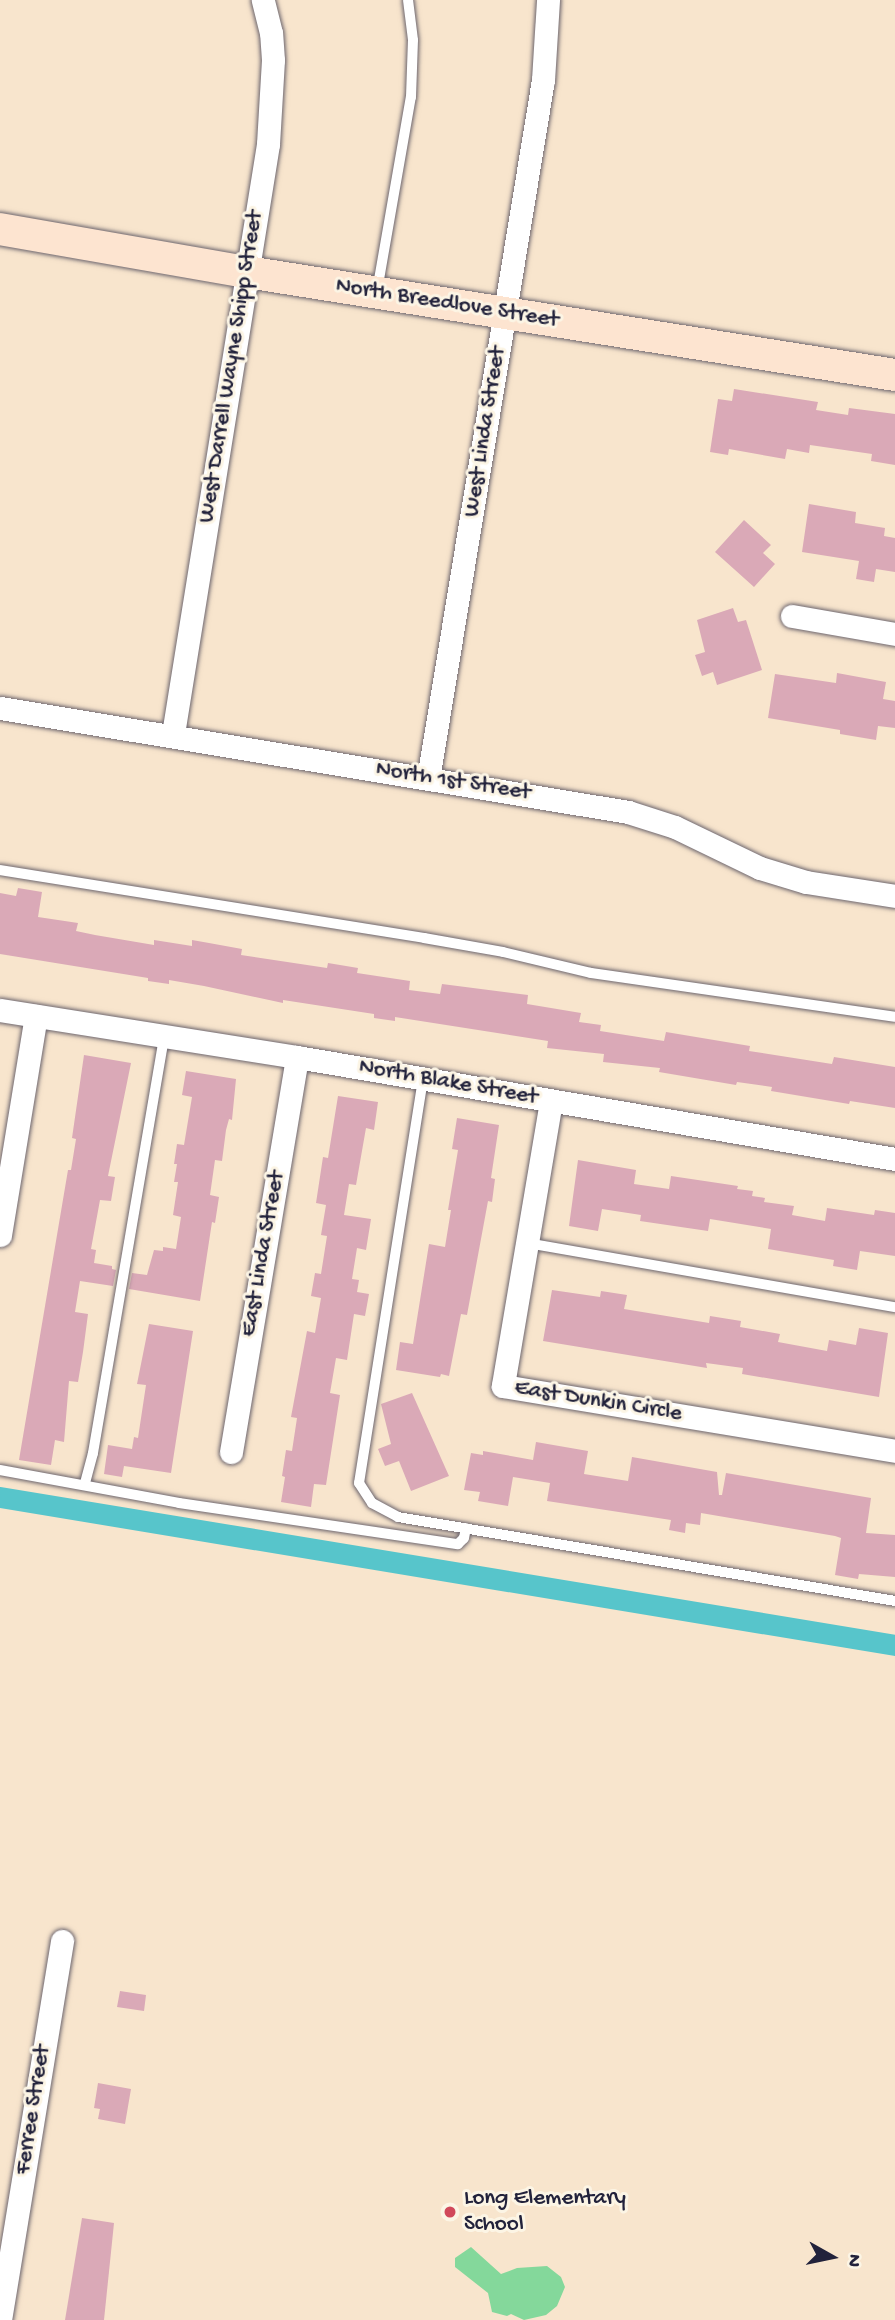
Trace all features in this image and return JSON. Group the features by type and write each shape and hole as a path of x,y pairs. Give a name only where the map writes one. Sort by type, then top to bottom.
{"street":[{"name":"West Darrell Wayne Shipp Street","path":"173,734 270,120 272,47 262,0"},
{"name":"West Linda Street","path":"428,779 543,80 548,0"},
{"name":"North Breedlove Street","path":"0,229 247,272 895,375"},
{"path":"792,616 895,635"},
{"name":"North 1st Street","path":"0,708 173,734 628,812 676,827 760,868 806,882 895,896"},
{"name":"North Blake Street","path":"0,1010 298,1057 895,1158"},
{"path":"0,1235 36,1016"},
{"name":"East Linda Street","path":"231,1452 298,1057"},
{"name":"East Dunkin Circle","path":"551,1101 503,1386 895,1451"},
{"name":"Ferree Street","path":"0,2320 62,1941"}],"lane":[{"path":"377,293 411,97 413,40 408,0"},
{"path":"0,870 424,937 503,951 591,973 895,1017"},
{"path":"85,1483 93,1453 164,1036"},
{"path":"423,1078 359,1483 372,1503 398,1517 895,1601"},
{"path":"527,1243 895,1307"},
{"path":"0,1469 85,1483 179,1503 458,1544 464,1538 466,1528"}],"green space":[{"path":"471,2247 501,2274 517,2268 547,2266 561,2277 565,2287 557,2306 546,2315 524,2320 511,2314 507,2316 492,2312 488,2293 455,2267 455,2258"}],"building":[{"path":"734,389 818,402 816,410 848,415 849,408 895,414 895,465 871,461 872,454 810,445 809,453 787,449 785,459 729,449 728,455 710,452 718,399 732,401"},
{"path":"809,504 856,512 855,523 885,528 884,536 895,538 895,572 876,569 874,582 856,579 859,561 802,552"},
{"path":"744,520 771,545 763,553 775,564 754,587 715,552"},
{"path":"733,608 738,622 746,620 762,670 717,685 713,672 702,676 695,655 705,652 697,620"},
{"path":"837,673 886,682 883,699 895,701 895,728 878,726 876,740 840,734 840,730 768,718 775,674 836,683"},
{"path":"18,888 42,892 38,917 78,923 76,931 95,935 154,945 154,940 192,946 192,940 242,949 241,955 327,968 328,963 358,968 357,973 410,981 409,990 440,994 442,984 528,995 527,1004 581,1013 579,1022 601,1025 600,1031 664,1041 666,1032 750,1046 749,1051 832,1064 834,1057 895,1067 895,1108 850,1101 849,1104 771,1091 772,1087 737,1082 736,1085 659,1072 660,1068 603,1062 604,1054 547,1048 548,1041 395,1017 395,1021 374,1018 374,1014 283,1000 283,1003 204,986 169,980 169,984 148,981 148,978 0,954 0,893 16,896"},
{"path":"84,1055 131,1063 108,1176 115,1177 111,1201 100,1200 91,1249 96,1250 94,1263 112,1266 112,1269 116,1270 113,1286 80,1281 75,1312 88,1314 83,1352 78,1382 69,1381 64,1442 55,1440 51,1465 19,1460 68,1170 71,1170 76,1139 72,1138"},
{"path":"186,1071 236,1079 232,1120 229,1119 226,1130 222,1161 215,1160 210,1195 219,1197 215,1223 212,1222 200,1301 129,1289 132,1273 147,1275 154,1250 163,1251 163,1247 176,1249 181,1217 173,1215 178,1182 174,1182 177,1164 174,1164 177,1144 184,1145 192,1097 182,1095"},
{"path":"338,1096 378,1102 374,1130 366,1128 356,1185 349,1184 344,1215 371,1219 366,1250 357,1248 352,1279 359,1280 357,1292 369,1294 365,1316 354,1314 347,1360 336,1358 330,1393 340,1395 326,1485 314,1484 311,1507 281,1502 285,1477 282,1476 286,1450 292,1451 297,1418 291,1417 307,1331 315,1333 321,1298 311,1296 315,1273 321,1274 327,1236 321,1235 326,1205 316,1203 323,1157 328,1158"},
{"path":"457,1118 499,1125 491,1178 495,1179 492,1202 488,1201 467,1315 461,1314 449,1376 441,1374 440,1377 396,1370 400,1342 413,1344 429,1244 445,1247 458,1150 452,1149"},
{"path":"578,1160 636,1170 634,1184 669,1189 671,1176 738,1186 737,1189 753,1191 752,1196 765,1198 764,1202 794,1206 792,1215 825,1221 827,1208 874,1215 875,1210 895,1213 895,1256 860,1251 857,1270 833,1266 834,1260 768,1249 771,1229 710,1219 708,1231 640,1221 641,1215 602,1209 598,1231 569,1226"},
{"path":"552,1290 600,1297 601,1291 627,1295 624,1309 709,1323 710,1316 741,1321 740,1327 780,1334 778,1342 827,1351 829,1340 856,1345 859,1328 888,1333 879,1397 742,1374 743,1368 706,1363 707,1368 543,1341"},
{"path":"149,1324 193,1331 171,1473 124,1466 122,1477 104,1474 108,1445 132,1449 134,1437 138,1438 146,1385 137,1384"},
{"path":"412,1393 449,1476 411,1491 399,1461 385,1466 378,1449 391,1444 381,1404"},
{"path":"536,1442 588,1451 584,1474 628,1481 632,1457 717,1472 719,1495 722,1495 726,1473 871,1498 866,1533 895,1535 895,1577 859,1574 858,1579 835,1575 841,1538 835,1536 701,1513 700,1525 686,1523 685,1533 669,1530 671,1520 547,1501 550,1483 513,1477 508,1506 478,1501 480,1492 464,1490 471,1453 483,1455 483,1451 533,1460"},
{"path":"120,1991 146,1995 144,2011 117,2007"},
{"path":"98,2083 131,2089 125,2124 98,2119 100,2109 94,2108"},
{"path":"82,2218 114,2223 104,2320 65,2320"}],"waterway":[{"path":"0,1497 895,1645"}],"place":[{"name":"Long Elementary School","path":"450,2212"}]}
